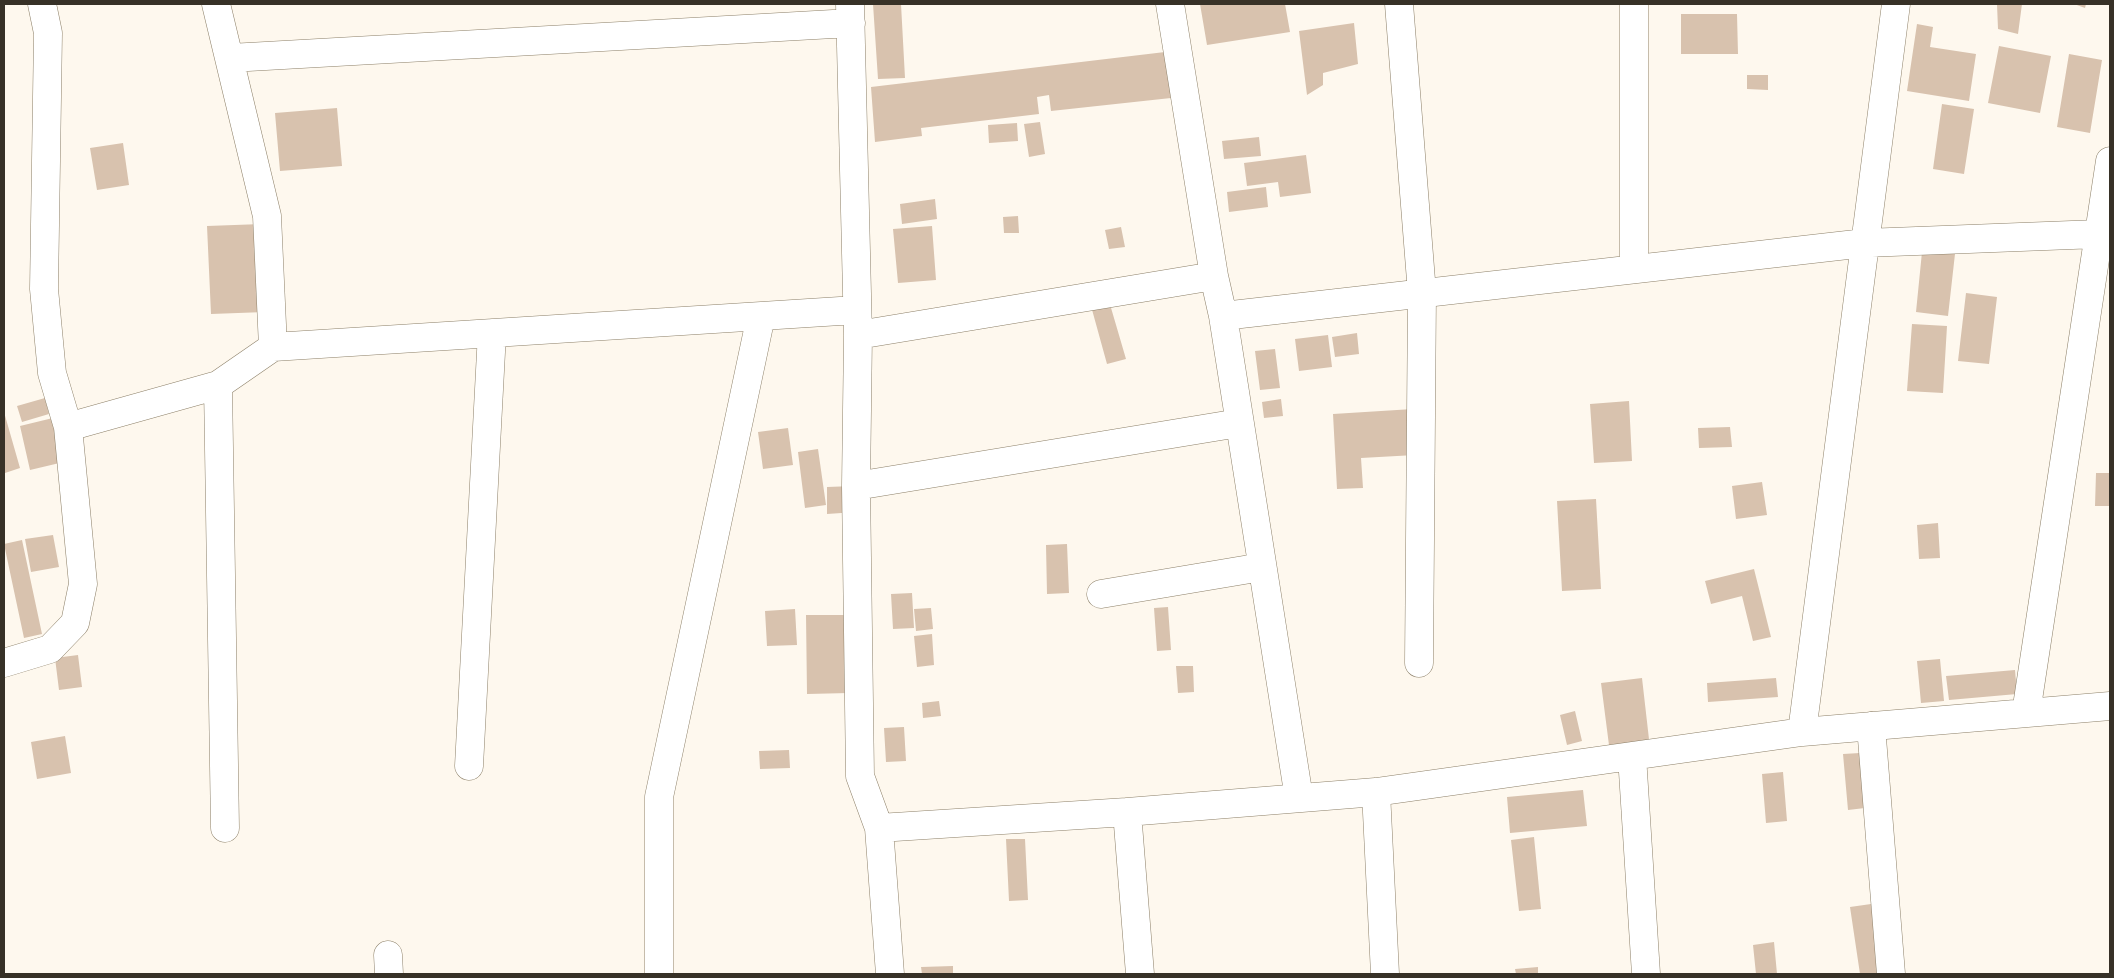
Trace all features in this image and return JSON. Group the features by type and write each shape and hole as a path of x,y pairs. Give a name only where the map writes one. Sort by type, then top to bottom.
{"street":[{"path":"4,663 50,649 75,623 83,584 68,427 52,373 44,288 48,33 42,4"},
{"path":"216,4 267,216 273,347"},
{"path":"1170,4 1214,276 1223,316 1299,798"},
{"path":"1399,4 1422,293 1419,663"},
{"path":"1634,4 1634,269"},
{"path":"1802,732 1896,4"},
{"path":"230,58 851,13 857,322 856,486 860,776 879,828 890,974"},
{"path":"2026,713 2110,161"},
{"path":"1223,316 1864,243 2098,234"},
{"path":"68,427 218,385 273,347 762,316 857,322 1214,276"},
{"path":"659,974 659,797 762,316"},
{"path":"469,766 492,333"},
{"path":"218,385 224,828"},
{"path":"856,486 1239,423"},
{"path":"1101,594 1262,567"},
{"path":"879,828 1126,812 1376,792 1802,732 2110,706"},
{"path":"1871,726 1891,974"},
{"path":"1632,756 1646,974"},
{"path":"1376,792 1385,974"},
{"path":"1126,812 1140,974"}],"building":[{"path":"873,4 901,4 905,78 878,79"},
{"path":"1200,4 1285,4 1290,32 1207,45"},
{"path":"1997,4 2022,4 2018,34 1998,29"},
{"path":"2074,4 2086,4 2085,8"},
{"path":"1681,14 1737,14 1738,54 1681,54"},
{"path":"1354,23 1358,64 1323,73 1323,85 1307,95 1299,31"},
{"path":"1917,24 1933,27 1930,47 1976,54 1969,101 1907,91"},
{"path":"1999,46 2051,56 2040,113 1988,103"},
{"path":"1165,52 1171,98 1051,111 1049,95 1037,97 1039,114 921,128 922,136 875,142 871,87"},
{"path":"2069,54 2102,60 2090,133 2057,127"},
{"path":"1747,75 1768,75 1768,90 1747,89"},
{"path":"1942,104 1974,109 1964,174 1933,169"},
{"path":"337,108 342,166 280,171 275,113"},
{"path":"1040,122 1045,154 1029,157 1024,124"},
{"path":"1017,123 1018,141 989,143 988,125"},
{"path":"1259,137 1261,156 1224,159 1222,141"},
{"path":"123,143 129,185 97,190 90,148"},
{"path":"1306,155 1311,193 1280,197 1278,182 1247,186 1244,163"},
{"path":"1266,187 1268,207 1229,212 1227,192"},
{"path":"935,199 937,219 902,224 900,204"},
{"path":"1018,216 1019,233 1004,233 1003,217"},
{"path":"262,224 265,312 211,314 207,226"},
{"path":"932,226 936,280 898,283 893,229"},
{"path":"1121,227 1125,247 1109,249 1105,230"},
{"path":"1923,242 1956,245 1948,316 1916,312"},
{"path":"1966,293 1997,297 1989,364 1958,361"},
{"path":"1109,301 1126,359 1107,364 1091,306"},
{"path":"1912,324 1947,326 1943,393 1907,391"},
{"path":"1357,333 1359,354 1335,357 1332,337"},
{"path":"1328,335 1332,367 1299,371 1295,339"},
{"path":"1275,349 1280,388 1260,390 1255,351"},
{"path":"45,398 49,414 22,422 17,406"},
{"path":"1281,399 1283,416 1264,418 1262,402"},
{"path":"1629,401 1632,461 1594,463 1590,404"},
{"path":"1413,409 1415,455 1361,458 1363,488 1337,489 1333,414"},
{"path":"4,412 20,468 5,473 4,470"},
{"path":"57,417 68,461 30,470 20,426"},
{"path":"1730,427 1732,447 1699,448 1698,428"},
{"path":"788,428 793,465 763,469 758,432"},
{"path":"818,449 826,505 805,508 798,452"},
{"path":"2096,473 2110,473 2110,506 2095,506"},
{"path":"1762,482 1767,515 1736,519 1732,486"},
{"path":"854,486 856,512 827,514 827,487"},
{"path":"1596,499 1601,589 1562,591 1557,501"},
{"path":"1938,523 1940,558 1919,559 1917,525"},
{"path":"53,535 59,567 31,572 25,539"},
{"path":"22,540 42,634 24,638 4,544"},
{"path":"1067,544 1069,593 1047,594 1046,545"},
{"path":"1754,569 1771,637 1753,641 1742,596 1711,604 1705,581"},
{"path":"912,593 914,628 893,629 891,594"},
{"path":"1168,607 1171,650 1157,651 1154,608"},
{"path":"931,608 933,629 916,631 914,609"},
{"path":"795,609 797,645 767,646 765,611"},
{"path":"806,615 849,615 849,693 807,694"},
{"path":"932,634 934,665 917,667 914,636"},
{"path":"78,655 82,687 59,690 55,658"},
{"path":"1940,659 1944,701 1921,703 1917,661"},
{"path":"1176,666 1193,666 1194,692 1178,693"},
{"path":"2015,670 2017,694 1949,700 1946,676"},
{"path":"1642,678 1650,748 1610,753 1601,683"},
{"path":"1776,678 1778,697 1708,702 1707,683"},
{"path":"939,701 941,716 923,718 922,703"},
{"path":"1575,711 1582,741 1567,745 1560,715"},
{"path":"904,727 906,761 886,762 884,728"},
{"path":"65,736 71,773 37,779 31,742"},
{"path":"789,750 790,768 760,769 759,751"},
{"path":"1860,753 1865,808 1848,810 1843,754"},
{"path":"1783,772 1787,821 1766,823 1762,774"},
{"path":"1583,790 1587,826 1510,833 1507,797"},
{"path":"1534,837 1541,909 1519,911 1511,840"},
{"path":"1006,839 1025,839 1028,900 1009,901"},
{"path":"1871,904 1881,974 1860,974 1850,907"},
{"path":"1774,942 1777,974 1756,974 1753,945"},
{"path":"953,966 953,974 922,974 921,967"},
{"path":"1538,967 1538,974 1516,974 1515,969"}]}
